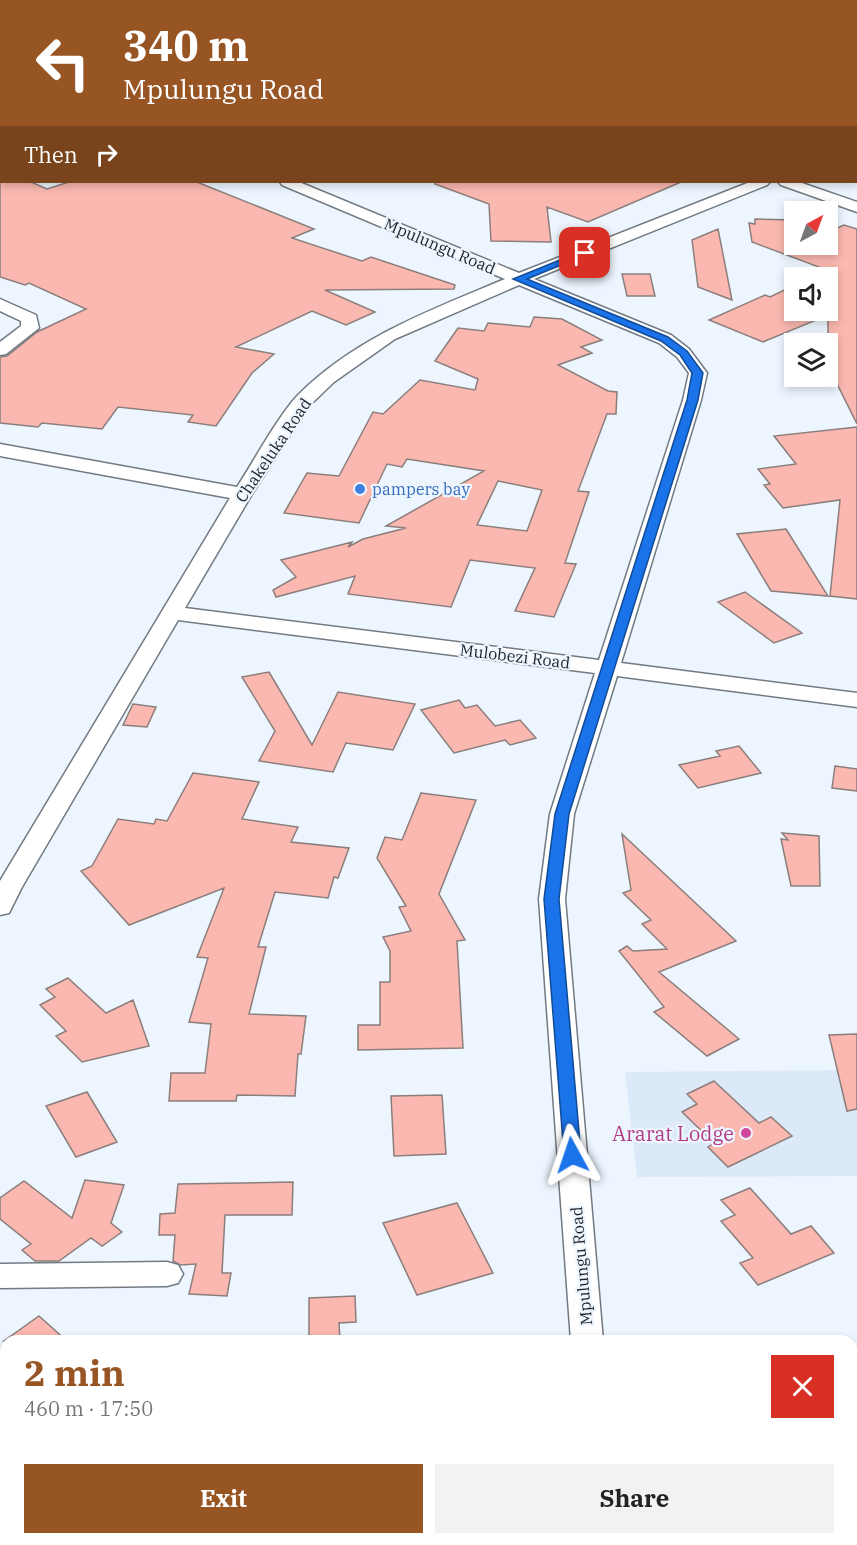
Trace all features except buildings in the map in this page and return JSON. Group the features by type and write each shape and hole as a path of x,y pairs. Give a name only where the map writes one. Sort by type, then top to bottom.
{"street":[{"name":"Mpulungu Road","path":"290,183 665,339 683,353 698,373 692,400 562,814 552,899 587,1335"},
{"name":"Chakeluka Road","path":"0,907 9,886 242,494 303,401 328,378 389,335 518,279 759,183"},
{"path":"789,183 857,207"},
{"path":"0,304 30,319 30,328 0,350"},
{"path":"0,450 242,494"},
{"name":"Mulobezi Road","path":"173,613 857,700"},
{"path":"0,1276 166,1274"}],"shaded area":[{"name":"Ararat Lodge","path":"857,1070 857,1176 637,1177 625,1072"}],"place":[{"name":"pampers bay","path":"360,489"},
{"name":"Ararat Lodge","path":"746,1133"}],"route":[{"path":"572,1155 552,899 562,814 692,400 698,373 683,353 665,339 518,279 585,253"}]}
